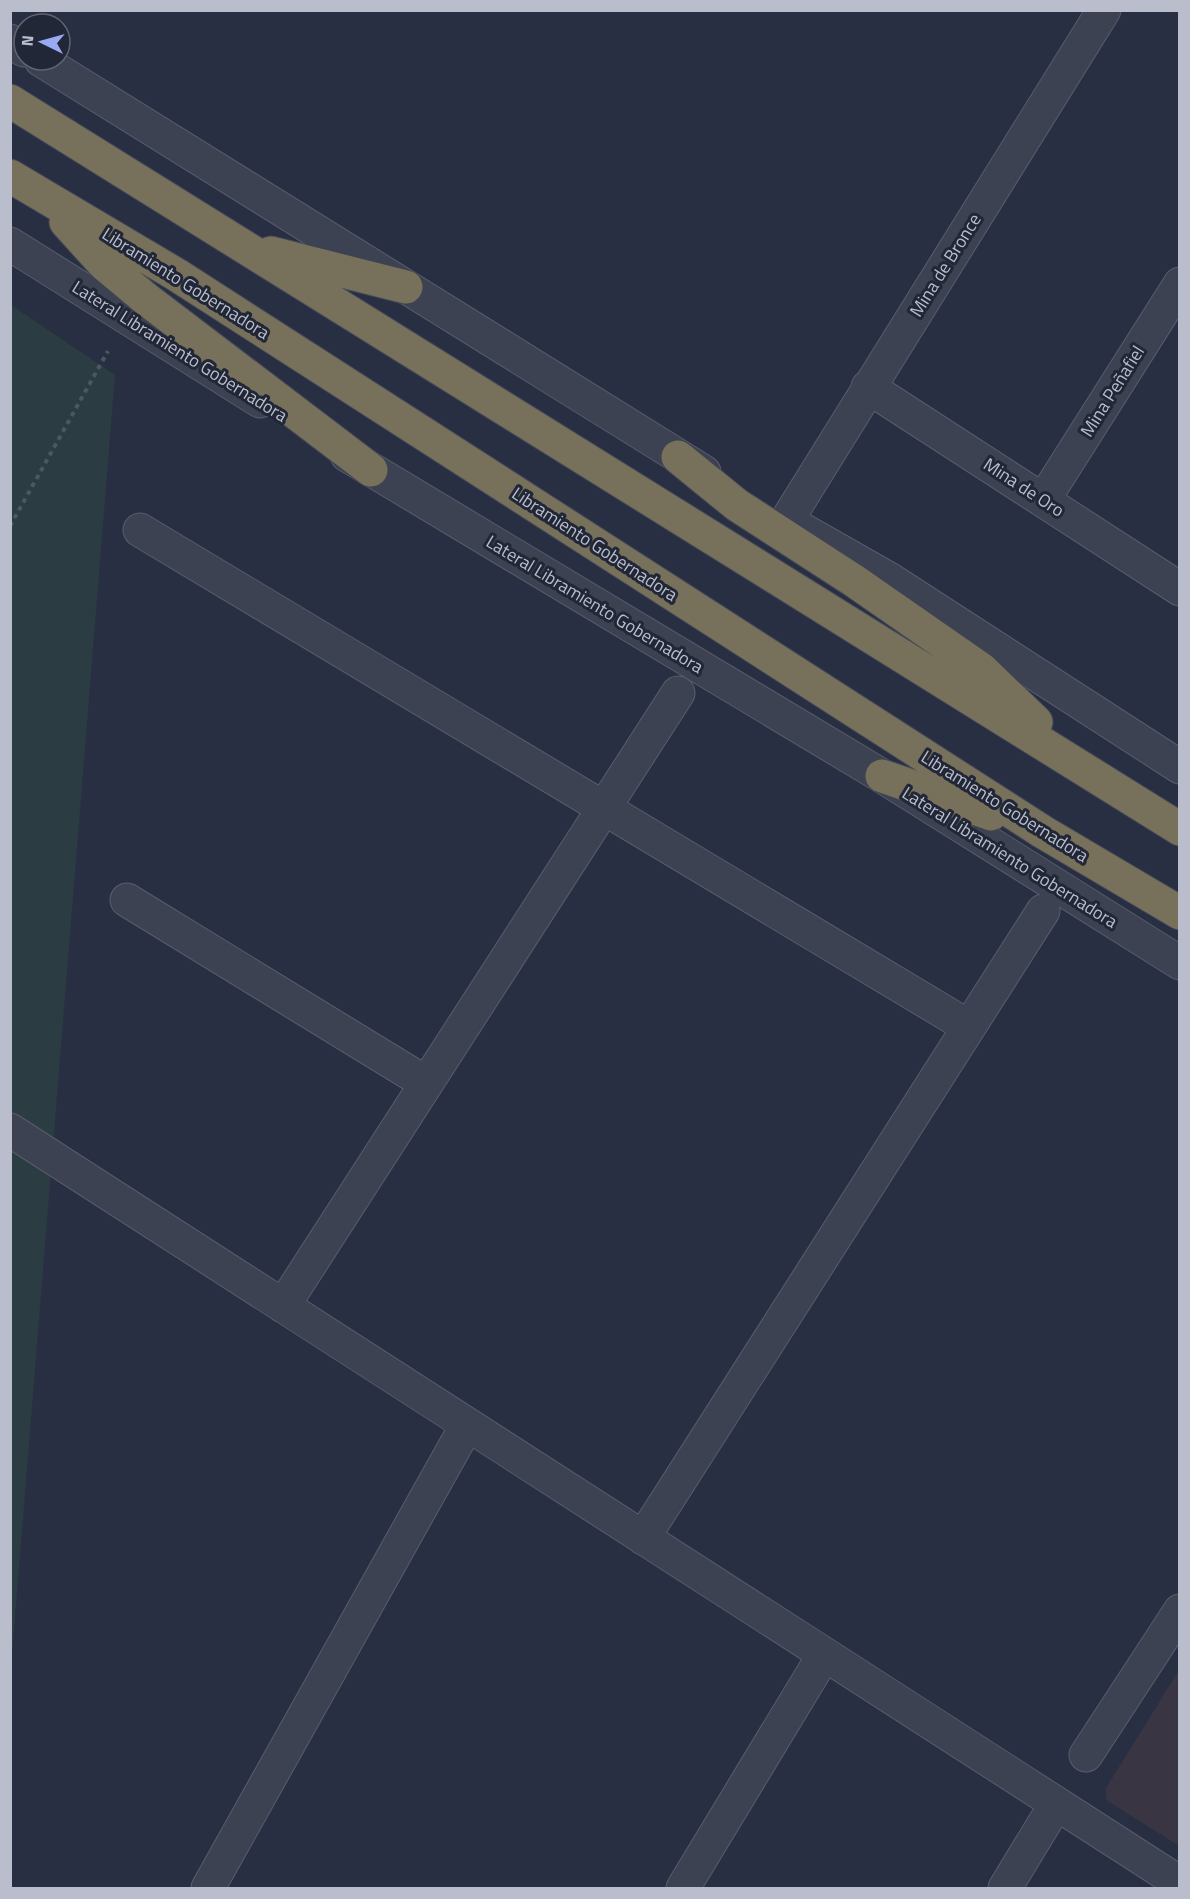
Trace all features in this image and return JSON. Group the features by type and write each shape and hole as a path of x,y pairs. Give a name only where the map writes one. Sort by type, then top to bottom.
{"highway":[{"path":"10,101 1179,829"},
{"name":"Libramiento Gobernadora","path":"10,176 177,275 1043,832 1179,913"},
{"path":"45,198 104,264 146,299 371,470"},
{"path":"242,246 406,287"},
{"path":"678,457 737,505 853,580 981,669 1082,768"},
{"path":"882,776 1043,832"}],"street":[{"name":"Mina de Bronce","path":"787,520 1104,10"},
{"path":"60,72 678,457 889,579 1179,767"},
{"name":"Lateral Libramiento Gobernadora","path":"10,244 371,470 882,776 1179,963"},
{"name":"Mina Peñafiel","path":"1044,499 1179,284"},
{"name":"Mina de Oro","path":"868,387 1044,499 1179,589"},
{"path":"140,530 969,1027"},
{"path":"283,1306 678,693"},
{"path":"128,900 426,1083"},
{"path":"643,1538 1043,911"},
{"path":"10,1130 1179,1883"},
{"path":"208,1888 467,1425"},
{"path":"1086,1755 1179,1611"},
{"path":"683,1888 824,1655"},
{"path":"1005,1888 1056,1804"}],"path":[{"path":"10,526 108,351"}],"shaded area":[{"path":"11,305 115,375 11,1667"},
{"path":"1179,1670 1179,1846 1106,1800 1106,1788"}]}
